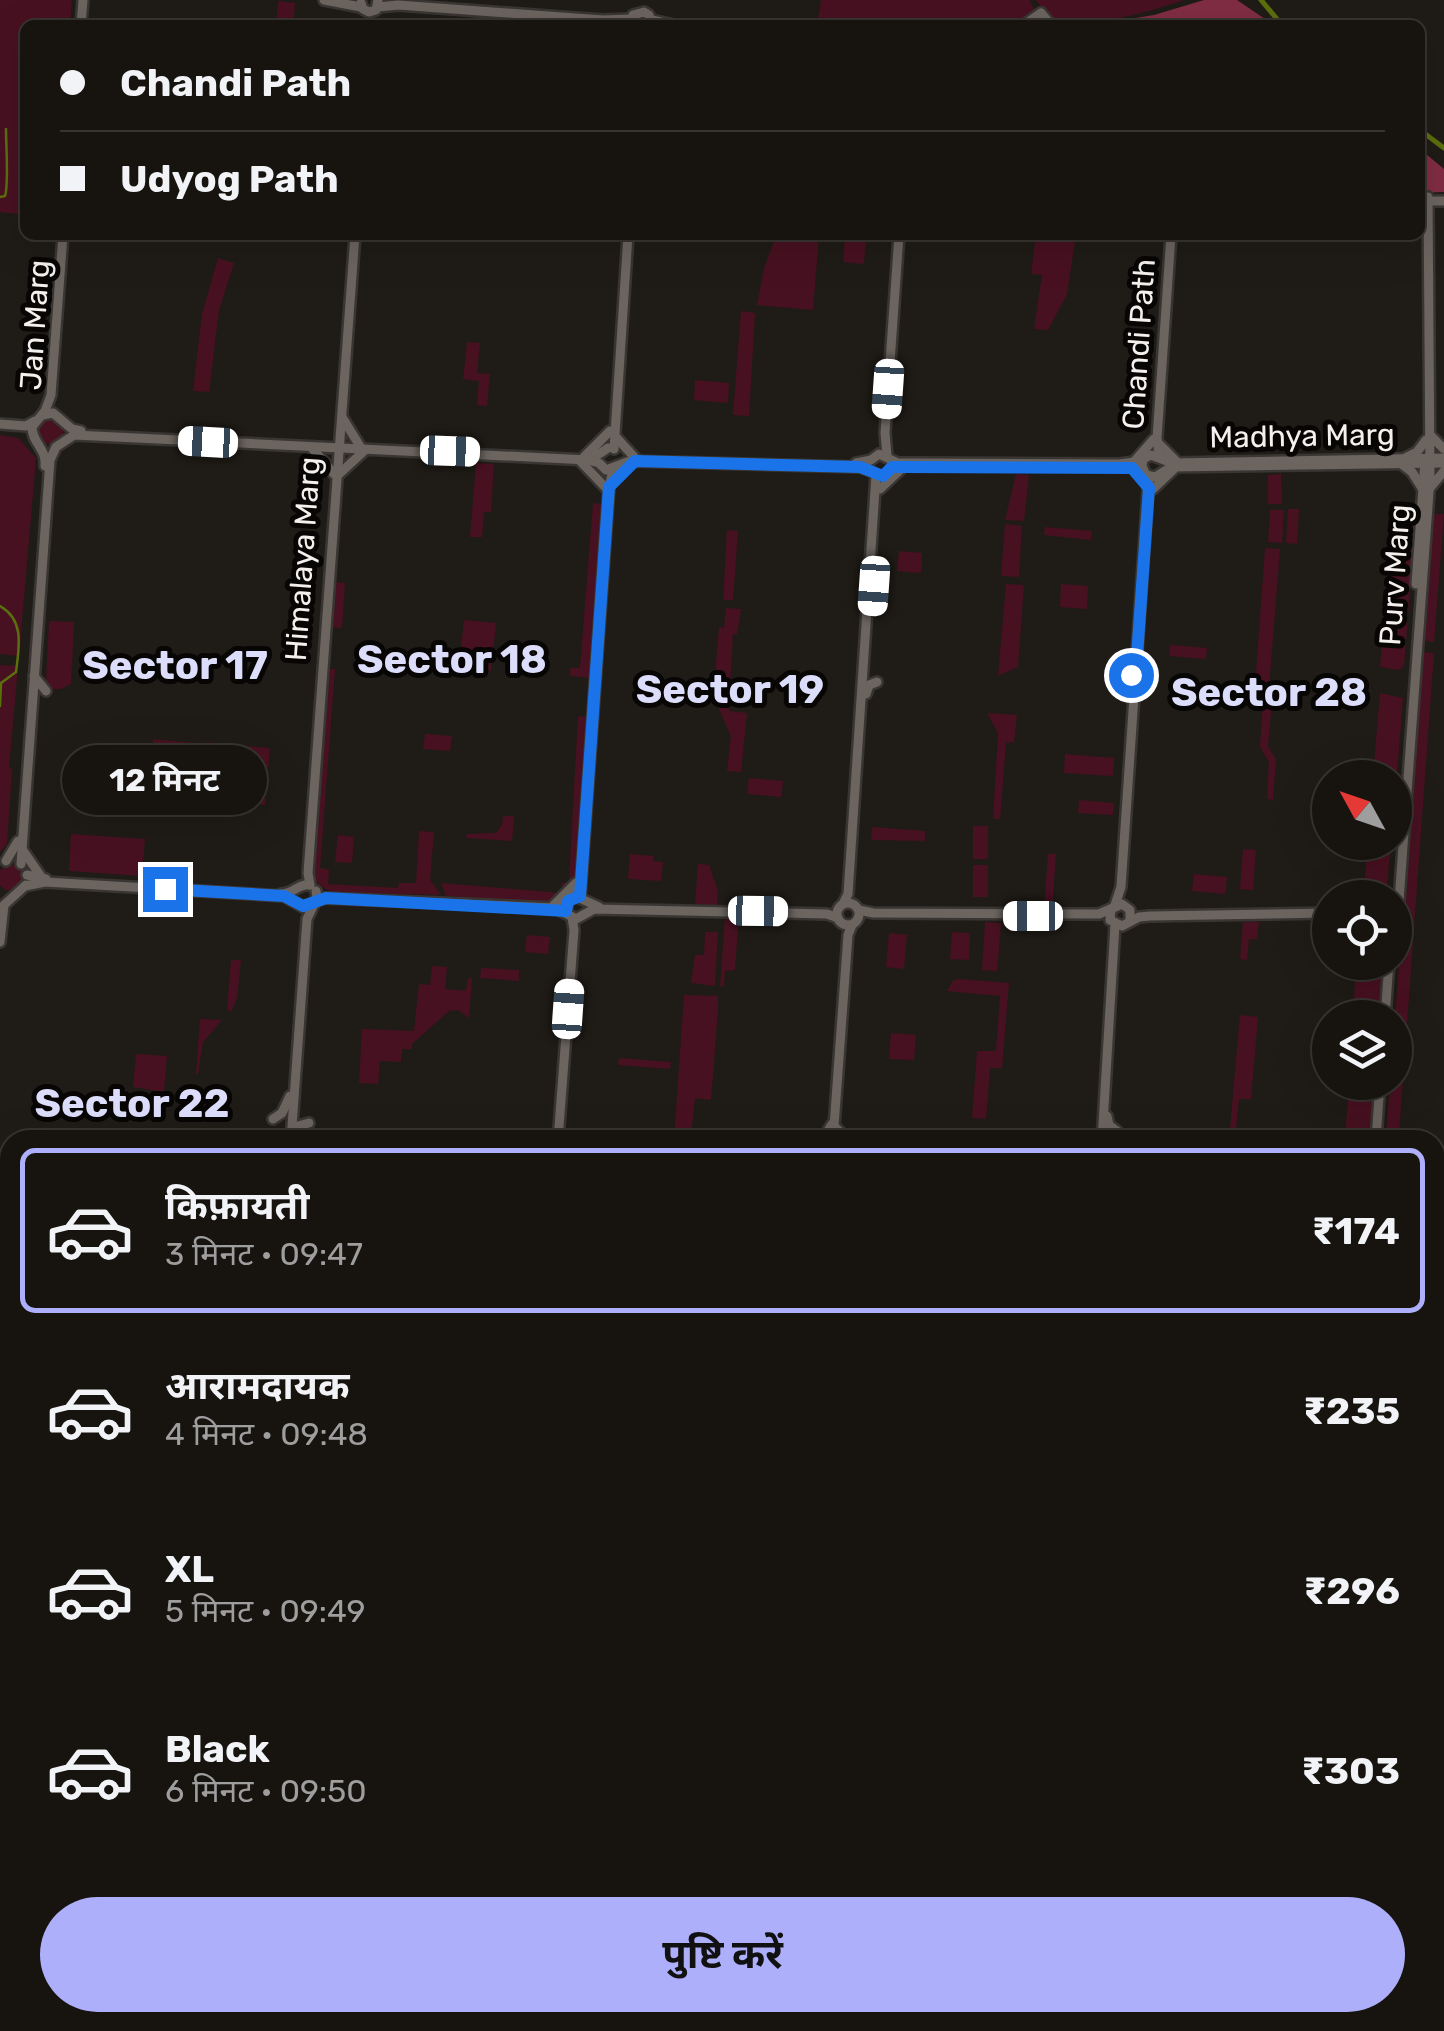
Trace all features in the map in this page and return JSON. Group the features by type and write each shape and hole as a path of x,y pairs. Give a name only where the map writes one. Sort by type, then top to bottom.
{"main road":[{"path":"324,0 603,20 638,20 641,0"},
{"name":"Jan Marg","path":"38,418 49,405 51,395 64,240"},
{"name":"Jan Marg","path":"62,419 54,396 64,240"},
{"name":"Himalaya Marg","path":"338,448 354,240"},
{"name":"Himalaya Marg","path":"307,873 354,240"},
{"path":"553,907 568,924 580,908 626,240"},
{"path":"879,490 876,466 883,437 897,240"},
{"name":"Chandi Path","path":"1105,1130 1149,469 1155,440 1169,240"},
{"name":"Purv Marg","path":"1399,880 1428,461 1425,240"},
{"path":"0,426 26,426 53,414 62,419 65,439 50,460 21,864 28,875 280,895 305,919 318,904 332,897"},
{"path":"312,448 336,474 362,449 342,417"},
{"path":"32,434 38,418"},
{"name":"Madhya Marg","path":"62,419 80,431 338,448 635,460 1117,470 1444,460"},
{"path":"0,426 32,434 46,458 20,831 16,848 3,862"},
{"path":"607,488 578,456 612,433"},
{"path":"561,1130 580,908 607,488 635,460 612,433"},
{"name":"Madhya Marg","path":"65,439 79,434 338,448"},
{"path":"879,490 876,466 890,450 883,437"},
{"path":"833,1130 879,490 874,452 883,437"},
{"path":"1444,450 1428,437 1417,452 1401,461 1426,489 1444,471"},
{"path":"1155,440 1180,467"},
{"path":"1155,440 1149,469 1180,467"},
{"path":"40,446 56,447"},
{"name":"Madhya Marg","path":"362,449 560,462 578,456"},
{"name":"Madhya Marg","path":"876,466 1149,469"},
{"name":"Himalaya Marg","path":"290,1130 314,719 336,474"},
{"name":"Purv Marg","path":"1395,880 1426,489"},
{"path":"1138,666 1151,681 1136,692 1124,678 1138,666"},
{"path":"864,693 854,679 866,668"},
{"path":"864,693 877,680 866,668"},
{"path":"596,675 608,682"},
{"path":"34,676 46,691"},
{"path":"582,697 591,707"},
{"path":"22,849 42,878"},
{"path":"3,862 21,864"},
{"path":"280,895 307,873 332,897"},
{"path":"0,942 2,910 25,886 28,875"},
{"path":"25,886 46,882 553,907 872,916 1081,917 1312,912"},
{"path":"155,897 165,889"},
{"path":"0,892 16,895"},
{"path":"553,907 580,908"},
{"path":"1380,1130 1382,1100"},
{"path":"283,1130 277,1120 292,1101 306,1122 295,1130"},
{"path":"1105,1130 1106,1116"},
{"path":"829,1130 833,1124"},
{"path":"833,1124 837,1130"}],"shaded area":[{"path":"0,0 72,0 70,20 20,20 20,214 0,212"},
{"path":"821,0 1029,0 1036,12 1024,20 818,20"},
{"path":"1036,0 1184,0 1108,20 1051,20"},
{"path":"1204,0 1237,0 1267,20 1123,20"},
{"path":"278,1 295,3 293,20 276,20"},
{"path":"1425,153 1444,169 1444,192 1425,193"},
{"path":"774,240 819,240 813,310 757,305"},
{"path":"845,240 866,240 864,264 843,262"},
{"path":"1035,240 1075,240 1067,294 1048,330 1034,329 1042,275 1031,274"},
{"path":"218,258 234,263 219,310 209,392 193,391 202,314"},
{"path":"741,311 755,313 749,416 733,415"},
{"path":"467,342 480,343 477,373 490,374 487,406 477,405 479,381 463,379"},
{"path":"695,380 729,383 728,403 694,400"},
{"path":"50,418 59,422 63,431 59,440 50,444 41,440 37,431 41,422"},
{"path":"0,435 18,438 36,458 19,656 0,654"},
{"path":"476,463 494,464 491,512 484,512 482,537 470,537"},
{"path":"1016,474 1029,475 1024,521 1005,520"},
{"path":"1281,474 1282,504 1268,504 1268,475"},
{"path":"593,503 602,504 589,678 570,676 570,668 580,668"},
{"path":"1288,509 1299,509 1297,544 1286,543"},
{"path":"1270,510 1284,510 1282,543 1268,542"},
{"path":"1392,510 1416,511 1404,666 1399,670 1380,667"},
{"path":"1432,514 1444,514 1434,642 1426,641 1423,635"},
{"path":"1005,524 1022,526 1019,577 1001,576"},
{"path":"1045,527 1092,531 1091,540 1044,535"},
{"path":"727,530 738,531 733,600 723,600"},
{"path":"1265,548 1280,549 1269,687 1255,687"},
{"path":"899,551 922,553 921,573 897,571"},
{"path":"333,582 345,583 342,628 330,627"},
{"path":"1006,584 1024,585 1018,667 998,676"},
{"path":"1061,584 1088,586 1087,609 1060,607"},
{"path":"726,608 741,609 737,634 733,634 730,684 714,687 719,627 724,628"},
{"path":"464,620 496,623 491,671 459,668"},
{"path":"49,621 74,622 71,684 61,689 48,689 46,682"},
{"path":"1170,645 1207,648 1206,659 1169,656"},
{"path":"1422,652 1434,653 1412,955 1412,880 1405,880 1407,860 1412,860 1412,787"},
{"path":"0,665 18,666 7,844 0,852"},
{"path":"328,669 335,669 320,868 329,870 328,884 398,888 399,883 416,883 419,831 434,832 430,880 441,895 331,892 314,876 311,868"},
{"path":"1380,693 1403,698 1398,760 1374,760"},
{"path":"720,697 730,697 729,711 747,713 741,772 727,771 731,736 719,709"},
{"path":"1263,702 1272,702 1268,747 1276,759 1273,800 1267,799 1269,762 1260,747"},
{"path":"987,713 1017,715 1014,742 1006,743 1000,819 993,819 998,733"},
{"path":"578,716 587,717 574,885 558,903 446,896 441,883 561,893 562,883 569,882"},
{"path":"425,734 452,736 450,751 423,749"},
{"path":"153,739 194,743 196,753 204,753 206,742 225,744 219,810 167,807 170,767 151,765"},
{"path":"233,745 270,748 265,805 228,802"},
{"path":"1065,754 1114,758 1113,776 1064,773"},
{"path":"749,778 783,781 781,797 747,794"},
{"path":"1079,800 1114,803 1113,815 1078,813"},
{"path":"503,816 514,816 512,841 466,838 467,834 496,833"},
{"path":"973,826 988,826 988,859 973,859"},
{"path":"872,827 925,831 925,841 871,840"},
{"path":"71,834 145,839 142,876 69,871"},
{"path":"338,835 354,837 352,863 335,862"},
{"path":"1243,849 1256,850 1253,890 1240,889"},
{"path":"630,854 653,856 653,861 663,862 661,881 628,879"},
{"path":"1048,854 1056,854 1052,910 1044,910"},
{"path":"1366,860 1389,860 1388,880 1365,880"},
{"path":"698,864 709,865 718,891 717,905 695,904"},
{"path":"973,865 988,865 988,897 973,897"},
{"path":"6,866 16,866 23,873 23,883 16,890 6,890 -1,883 -1,873"},
{"path":"1194,874 1227,877 1225,894 1192,891"},
{"path":"725,916 736,917 738,925 735,970 725,971 724,985 720,987"},
{"path":"985,922 1001,923 997,971 982,970"},
{"path":"1243,922 1259,922 1257,939 1249,939 1247,960 1240,959"},
{"path":"705,932 718,932 715,986 691,983 695,955 704,955"},
{"path":"952,932 970,933 969,960 950,959"},
{"path":"889,933 907,935 904,969 886,967"},
{"path":"527,935 550,937 548,954 525,952"},
{"path":"231,960 241,960 237,998 231,1012 227,1009"},
{"path":"432,966 447,967 445,989 466,991 468,978 472,978 469,1018 458,1010 449,1011 412,1044 412,1049 402,1049 401,1062 380,1061 378,1084 359,1083 362,1029 414,1031 419,984 430,985"},
{"path":"481,968 519,970 519,981 480,978"},
{"path":"958,979 1009,983 1002,1068 990,1068 986,1119 972,1118 977,1051 996,1051 1000,996 947,991"},
{"path":"1355,980 1382,980 1380,1000 1354,1000"},
{"path":"1398,980 1410,980 1409,1000 1396,1000"},
{"path":"684,995 718,996 711,1100 695,1098 692,1130 675,1130"},
{"path":"1240,1015 1258,1017 1251,1099 1239,1099 1236,1130 1230,1130"},
{"path":"200,1019 222,1020 203,1042 196,1074"},
{"path":"891,1033 916,1035 914,1060 889,1059"},
{"path":"136,1054 167,1056 164,1092 133,1087"},
{"path":"619,1058 671,1062 670,1069 618,1065"},
{"path":"1348,1100 1373,1100 1371,1130 1346,1130"},
{"path":"1389,1100 1401,1100 1399,1130 1386,1130"}],"waterway":[{"path":"1261,0 1278,20"},
{"path":"0,197 5,196 6,190 6,129"},
{"path":"1425,134 1444,148"},
{"path":"0,606 17,626 19,644 16,672 1,683 0,706"}],"district":[{"name":"Sector 18","path":"452,659"},
{"name":"Sector 17","path":"175,665"},
{"name":"Sector 19","path":"730,689"},
{"name":"Sector 28","path":"1269,692"},
{"name":"Sector 22","path":"132,1103"}],"route":[{"path":"165,889 284,896 303,906 326,898 566,911 568,901 580,896 609,487 635,461 860,467 877,476 889,473 892,467 1132,468 1149,488 1136,670 1131,675"}]}
